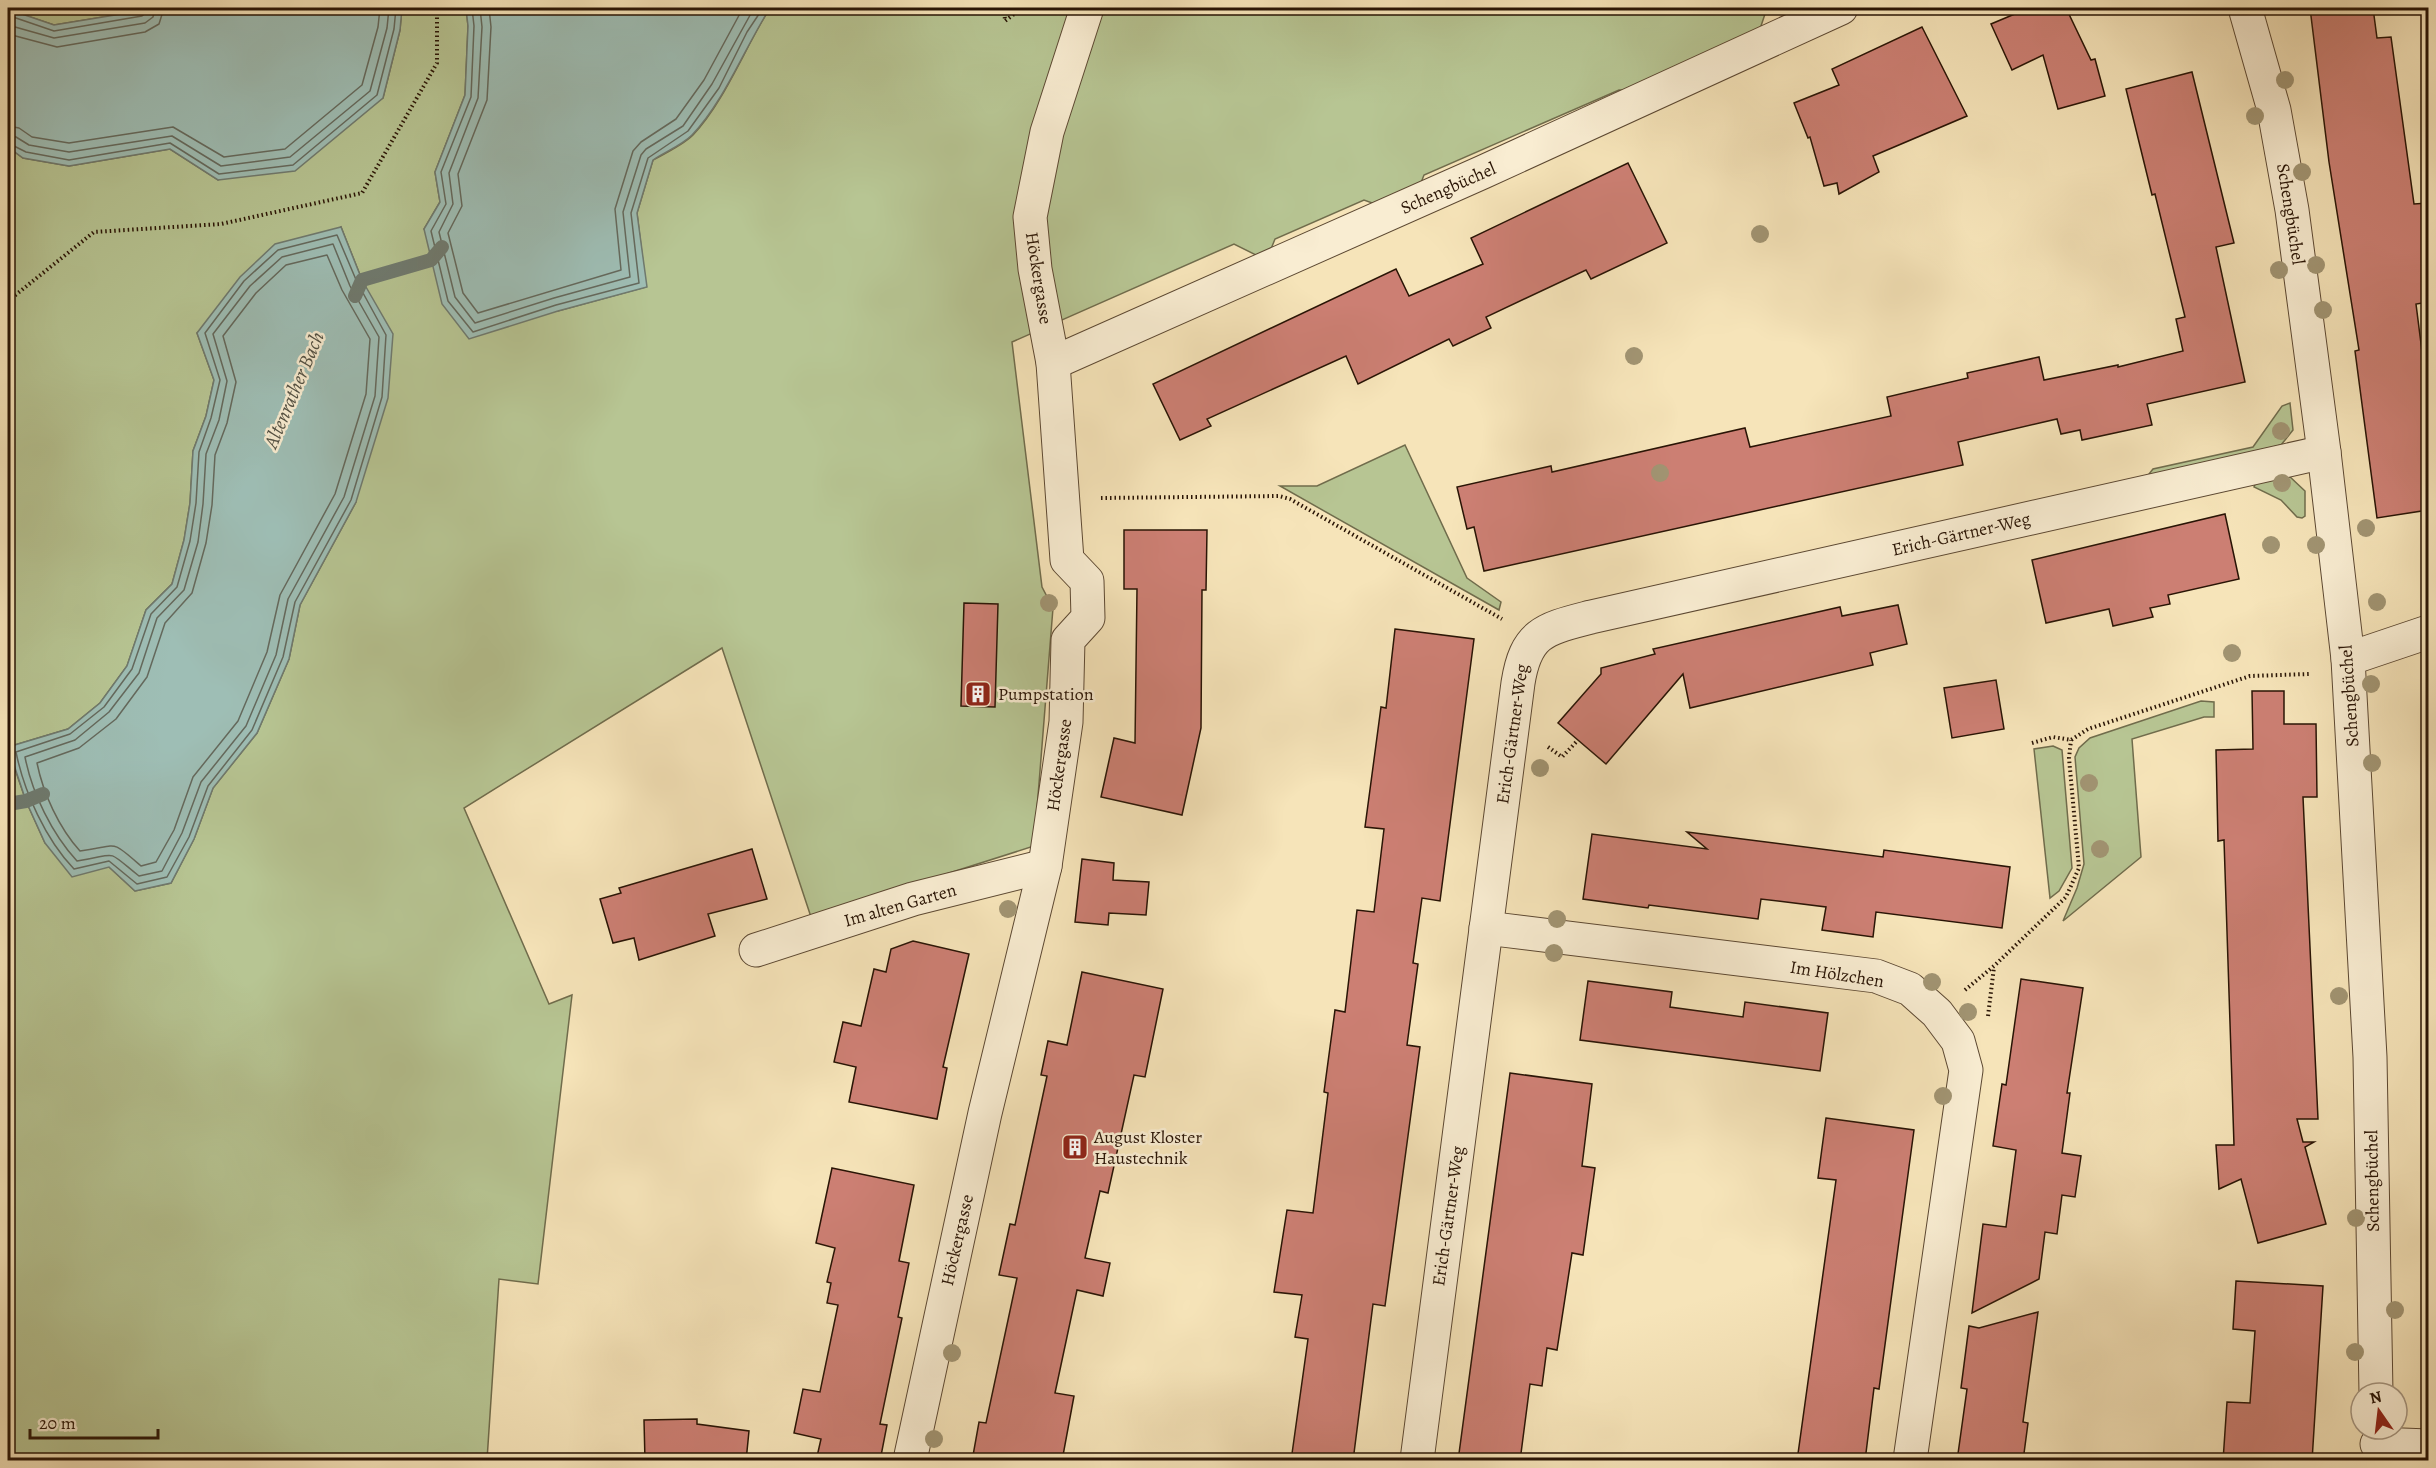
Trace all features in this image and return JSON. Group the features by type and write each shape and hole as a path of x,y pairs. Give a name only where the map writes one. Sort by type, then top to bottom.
{"street":[{"name":"Höckergasse","path":"910,1461 980,1135 1045,867 1066,722 1068,640 1088,618 1087,582 1067,560 1053,363 1035,269 1030,217 1047,132 1087,8"},
{"name":"Schengbüchel","path":"1053,363 1482,172 1841,8"},
{"name":"Schengbüchel","path":"2245,8 2274,110 2288,188 2324,452 2348,666 2370,1057 2376,1381"},
{"name":"Erich-Gärtner-Weg","path":"1417,1461 1522,660 1533,639 1559,626 1591,617 2324,452"},
{"path":"2348,666 2428,632"},
{"name":"Im alten Garten","path":"756,950 913,899 1045,867"},
{"name":"Im Hölzchen","path":"1486,928 1876,976 1910,989 1937,1013 1958,1041 1966,1070 1910,1461"},
{"path":"2377,1445 2428,1446"}],"path":[{"path":"8,301 94,232 221,224 362,194 437,63 437,8"},
{"path":"1004,8 1005,21 1022,8"},
{"path":"1094,498 1279,496 1290,499 1496,615 1533,639"},
{"path":"2032,743 2053,737 2071,740 2088,729 2250,676 2348,666"},
{"path":"1937,1013 1994,966 2066,897 2079,868 2069,758 2071,740"}],"green space":[{"path":"8,8 158,8 54,25 13,11 8,12"},
{"path":"402,8 466,8 468,26 465,95 435,172 440,202 424,229 558,311 646,287 637,213 653,160 684,142 704,121 725,90 770,8 1767,8 1757,38 1642,91 1619,90 1424,175 1417,193 1386,208 1364,200 1275,239 1269,254 1262,258 1234,244 1012,342 1042,587 1053,608 1034,846 811,917 722,648 464,808 549,1004 572,995 538,1284 499,1279 487,1460 151,1460 89,1456 89,1460 8,1460 8,749 26,801 45,843 109,867 135,891 171,883 194,839 213,788 257,733 289,659 300,605 356,502 362,280 341,227 197,333 214,380 206,416 193,451 190,503 184,540 172,584 146,610 127,666 100,703 68,729 8,747 8,147 23,158 69,166 170,149 218,180 383,98 400,30"},
{"path":"2290,403 2293,430 2281,445 2152,476 2149,474 2153,469 2253,447 2282,406"},
{"path":"1405,445 1467,578 1501,602 1499,610 1280,486 1317,486"},
{"path":"2288,475 2305,491 2305,516 2302,518 2297,517 2281,500 2254,487 2256,482"},
{"path":"2201,701 2214,702 2214,717 2204,717 2132,739 2141,857 2063,921 2084,864 2075,757 2079,748 2090,738"},
{"path":"2053,746 2062,750 2072,868 2059,891 2050,898 2034,749"}],"water":[{"path":"158,8 402,8 400,30 383,98 295,171 218,180 170,149 69,166 23,158 8,147 8,12 13,11 54,25"},
{"path":"466,8 770,8 704,122 688,139 653,160 637,213 647,287 558,311 469,339 442,304 424,229 440,202 435,172 465,95 468,26"},
{"path":"341,227 362,280 393,334 388,398 356,502 300,605 289,659 257,733 213,788 194,839 171,883 135,891 109,867 72,877 45,843 26,801 8,747 68,729 100,703 127,666 146,610 172,584 184,540 190,503 193,451 206,416 214,380 197,333 240,277 275,244"}],"building":[{"path":"2029,8 2066,8 2091,60 2095,59 2105,96 2058,109 2043,55 2012,70 1991,24"},
{"path":"2310,8 2373,8 2377,38 2391,37 2414,204 2428,203 2428,302 2416,304 2428,399 2428,510 2377,518 2355,351 2359,350 2329,162"},
{"path":"1922,27 1967,116 1873,156 1879,172 1839,194 1837,183 1824,186 1810,137 1808,138 1794,103 1839,85 1832,69"},
{"path":"2192,72 2234,243 2216,247 2245,382 2147,404 2152,425 2082,440 2080,430 2061,434 2057,419 1958,442 1963,465 1484,571 1474,527 1467,529 1457,487 1551,466 1552,472 1745,428 1750,447 1891,416 1887,397 1968,378 1967,373 2039,357 2044,380 2118,365 2118,367 2183,351 2176,319 2185,317 2126,89"},
{"path":"1628,163 1667,243 1591,279 1586,270 1486,317 1491,328 1453,346 1449,339 1358,384 1346,356 1207,419 1211,426 1180,440 1153,384 1396,269 1409,296 1483,264 1471,238"},
{"path":"2225,514 2239,579 2168,595 2170,604 2150,608 2153,617 2113,626 2109,609 2046,623 2032,560"},
{"path":"1124,530 1207,530 1206,590 1202,590 1201,728 1182,815 1101,797 1114,738 1135,743 1137,589 1124,589"},
{"path":"964,603 998,604 995,707 961,706"},
{"path":"1898,605 1907,644 1870,653 1873,665 1690,708 1683,674 1606,764 1558,723 1601,674 1601,668 1655,654 1653,649 1840,607 1842,616"},
{"path":"1395,629 1474,639 1440,901 1422,898 1413,963 1418,964 1407,1045 1420,1047 1385,1306 1373,1304 1353,1461 1291,1461 1308,1339 1295,1337 1302,1295 1274,1292 1287,1210 1313,1213 1328,1093 1324,1092 1335,1010 1345,1012 1357,910 1374,912 1384,829 1365,827 1381,707 1386,708"},
{"path":"1996,680 2004,729 1952,738 1944,688"},
{"path":"2252,691 2284,691 2284,724 2316,724 2317,797 2303,797 2318,1119 2297,1119 2303,1142 2314,1142 2305,1147 2326,1224 2258,1243 2241,1179 2219,1189 2216,1145 2234,1145 2224,840 2218,841 2216,750 2253,749"},
{"path":"1687,832 1883,857 1884,850 2010,867 2002,928 1876,912 1873,937 1822,930 1826,907 1761,899 1758,919 1583,899 1592,834 1707,849"},
{"path":"752,849 767,899 708,914 715,936 639,960 634,938 613,943 600,899 621,893 619,888"},
{"path":"1082,859 1114,863 1113,880 1149,882 1146,915 1109,913 1108,925 1075,922"},
{"path":"913,941 969,954 943,1067 947,1068 937,1119 849,1102 856,1067 834,1062 843,1022 861,1026 874,969 886,972 891,949"},
{"path":"1082,972 1163,989 1145,1077 1134,1075 1108,1193 1100,1191 1085,1258 1110,1263 1103,1296 1077,1290 1055,1393 1074,1396 1062,1461 972,1461 979,1422 986,1423 1017,1278 999,1275 1010,1224 1015,1225 1047,1076 1041,1075 1048,1041 1067,1045"},
{"path":"2021,979 2083,988 2067,1093 2070,1093 2062,1153 2081,1156 2075,1197 2062,1195 2057,1234 2045,1232 2039,1279 1972,1313 1983,1224 2006,1227 2016,1150 1993,1146 2002,1084 2006,1085"},
{"path":"1588,981 1672,992 1670,1007 1743,1017 1745,1002 1828,1013 1820,1071 1580,1040"},
{"path":"1510,1073 1592,1084 1582,1166 1595,1168 1583,1255 1572,1253 1557,1350 1547,1348 1542,1386 1530,1384 1520,1461 1458,1461"},
{"path":"1826,1118 1914,1130 1879,1389 1874,1388 1865,1461 1797,1461 1836,1180 1818,1178"},
{"path":"832,1168 914,1185 899,1261 909,1263 898,1317 902,1318 880,1424 887,1425 880,1461 816,1461 821,1439 794,1433 803,1389 820,1392 838,1305 827,1303 831,1283 827,1282 835,1248 816,1243"},
{"path":"2236,1281 2323,1286 2312,1461 2223,1461 2227,1402 2250,1403 2255,1331 2233,1329"},
{"path":"2038,1312 2023,1422 2028,1423 2023,1461 1957,1461 1967,1389 1961,1388 1969,1326 1979,1328"},
{"path":"697,1419 697,1424 749,1431 746,1461 645,1461 644,1420"}],"waterway":[{"name":"Altenrather Bach","path":"355,296 362,280 431,260 442,247"},
{"name":"Altenrather Bach","path":"8,804 26,801 43,794"}],"place":[{"name":"Pumpstation","path":"978,694"},
{"name":"August Kloster Haustechnik","path":"1075,1147"}]}
